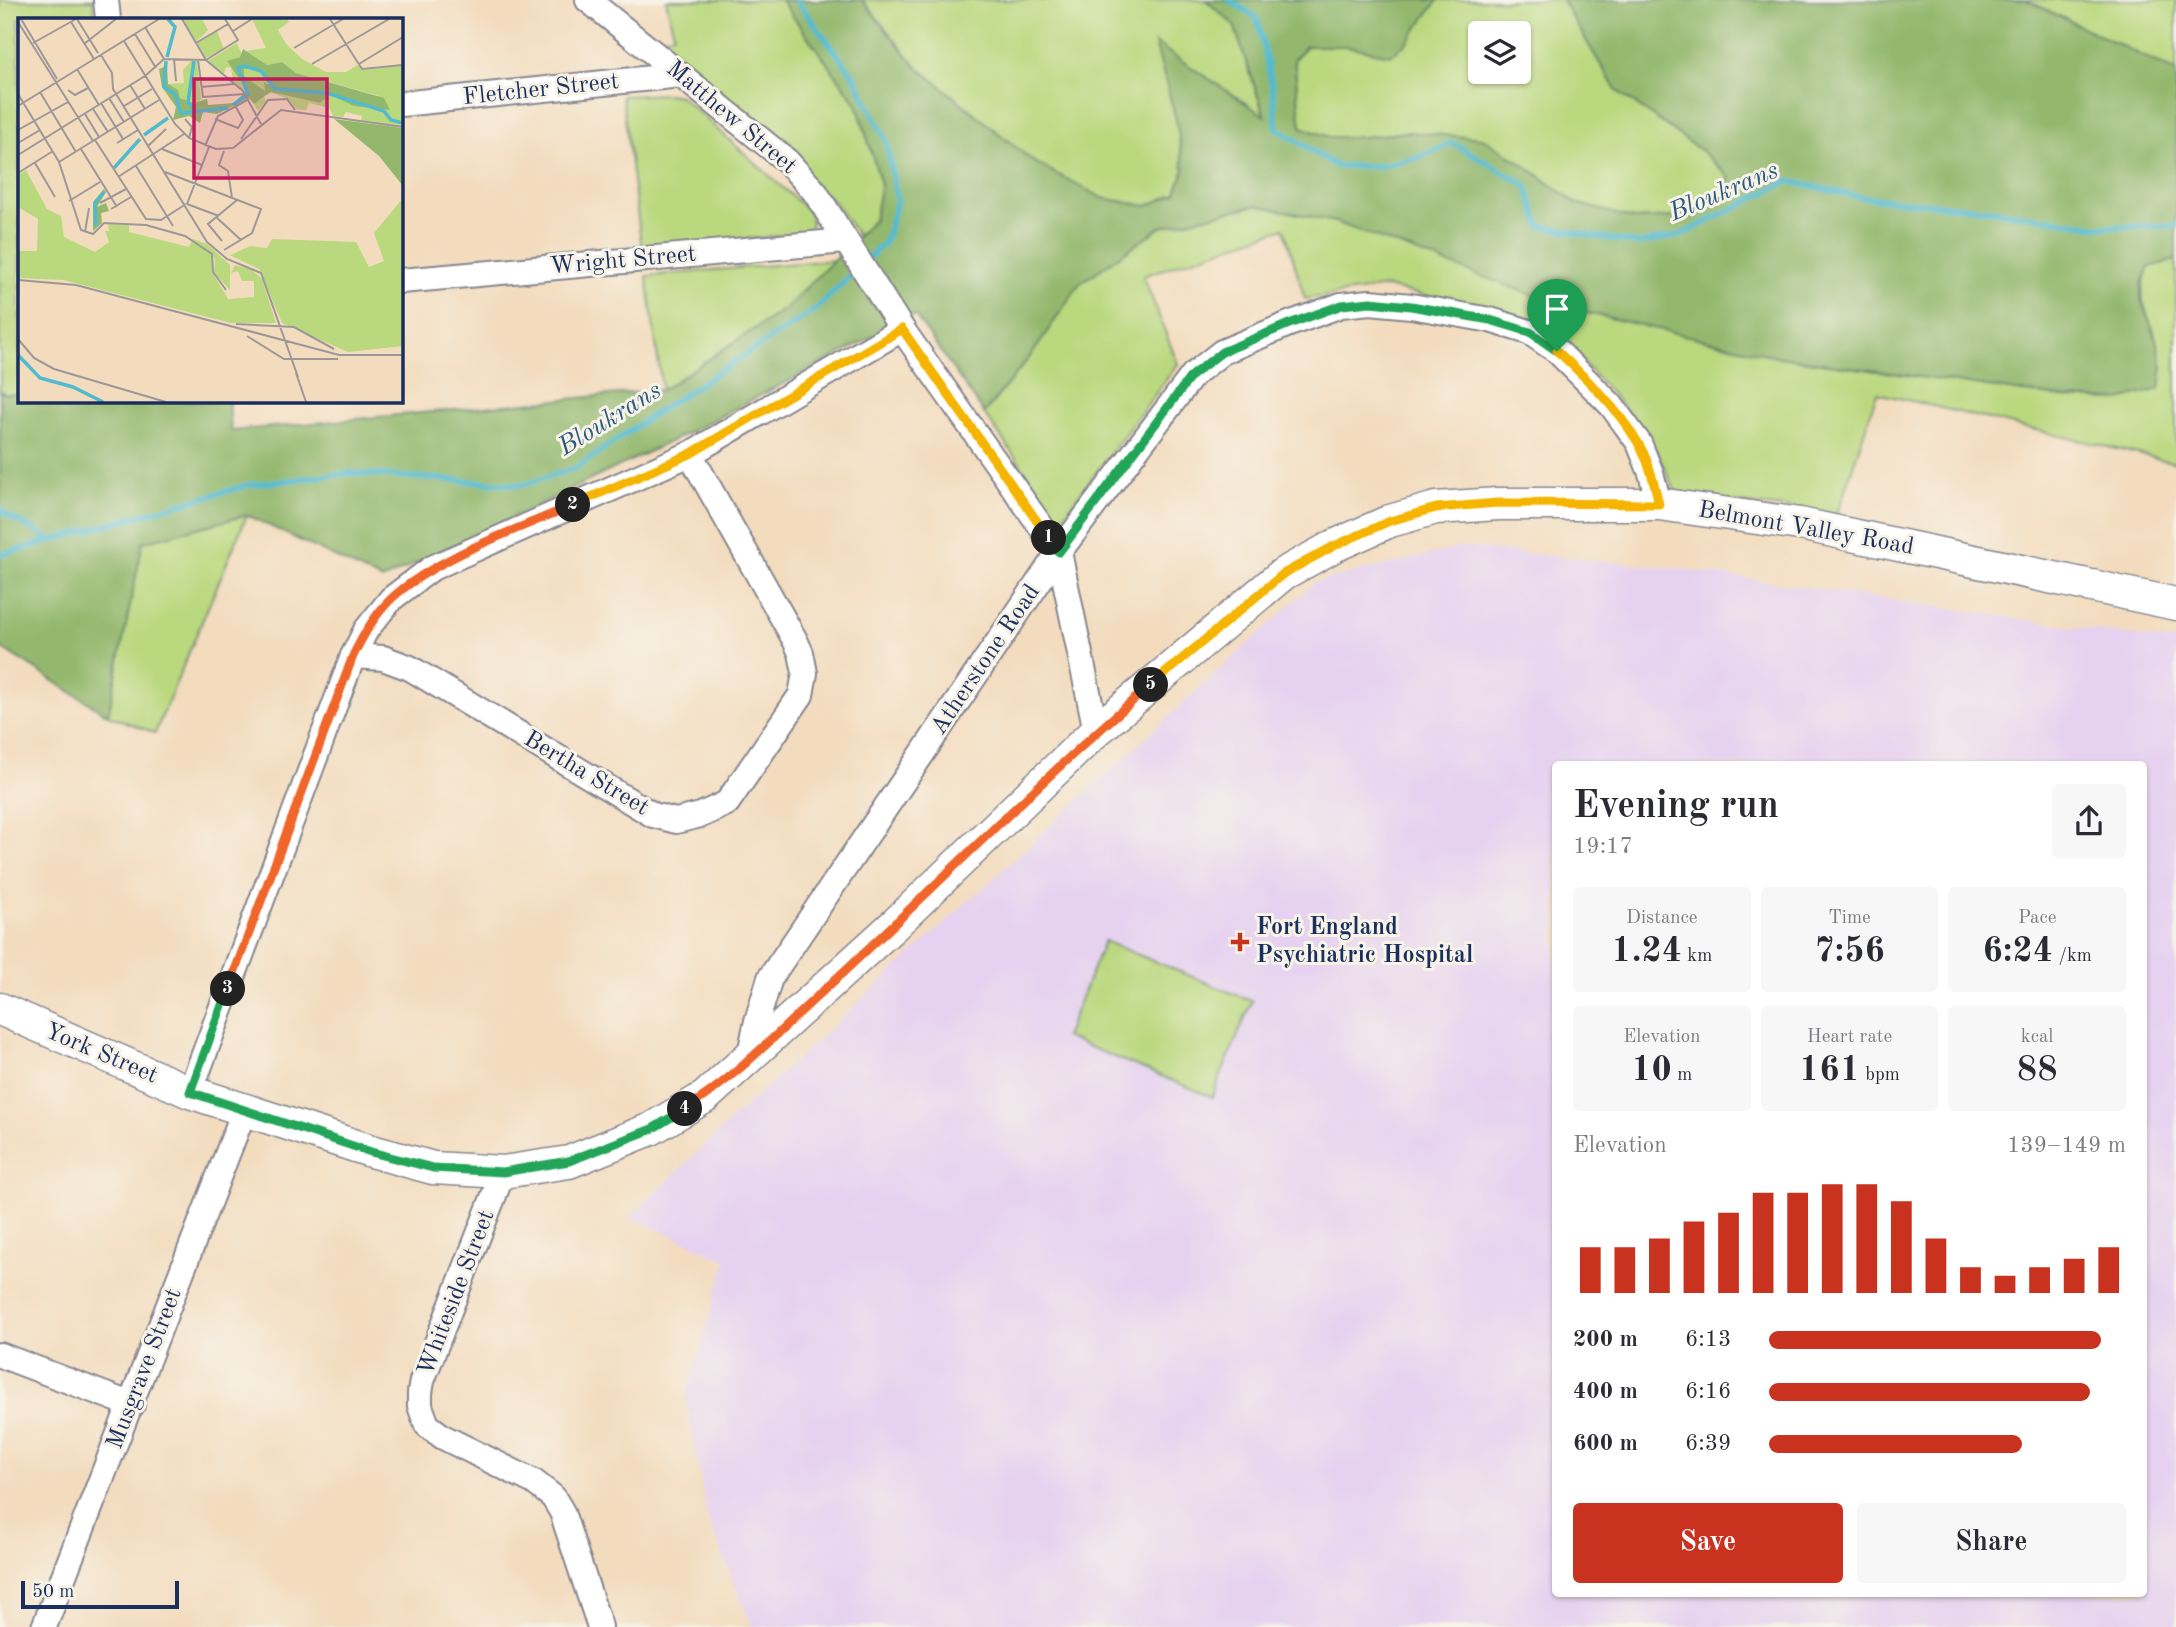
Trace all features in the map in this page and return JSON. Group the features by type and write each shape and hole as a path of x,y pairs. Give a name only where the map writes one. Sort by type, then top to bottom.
{"street":[{"path":"106,0 108,18"},
{"name":"Matthew Street","path":"588,0 787,161 814,192 902,329 1059,552 1096,731"},
{"name":"Fletcher Street","path":"402,104 681,75"},
{"name":"Wright Street","path":"402,281 854,255"},
{"name":"Atherstone Road","path":"749,1058 770,978 1059,552 1192,375 1222,352 1342,305 1370,302 1411,306 1490,320 1530,332 1557,351 1611,405 1639,443 1659,504"},
{"path":"190,1092 353,656 366,630 391,599 432,568 690,454 902,329"},
{"name":"Bertha Street","path":"353,656 383,658 410,668 653,816 676,821 701,816 727,803 801,695 805,673 796,640 690,454"},
{"name":"Belmont Valley Road","path":"569,1161 652,1129 705,1097 893,926 1096,731 1283,574 1334,546 1390,521 1436,508 1498,503 1659,504 1800,524 2176,604"},
{"name":"York Street","path":"0,1009 190,1092 371,1152 433,1168 503,1172 569,1161"},
{"name":"Musgrave Street","path":"44,1627 244,1111"},
{"name":"Whiteside Street","path":"503,1172 422,1381 420,1406 428,1424 443,1437 534,1482 553,1497 562,1512 600,1627"},
{"path":"0,1355 132,1405"}],"shaded area":[{"name":"Fort England Psychiatric Hospital","path":"1462,547 1682,569 2176,642 2176,1627 752,1627 707,1516 686,1397 726,1260 630,1217 732,1119 1315,582"}],"green space":[{"path":"0,0 93,0 95,18 18,18 18,394 4,394 0,390"},
{"path":"666,0 781,0 857,104 881,184 874,220 858,236 833,201 651,39 674,35"},
{"path":"781,0 862,0 916,66 1034,162 1102,198 1147,206 1176,193 1184,170 1176,119 1155,43 1265,116 1234,25 1206,0 1438,0 1406,43 1391,55 1346,46 1306,46 1294,59 1301,127 1329,137 1408,132 1482,138 1576,203 1634,219 1696,216 1725,190 1730,178 1703,152 1616,90 1562,0 2026,0 2176,72 2176,260 2149,267 2141,286 2141,300 2154,332 2163,366 2160,389 2120,400 2066,398 1780,357 1570,309 1335,222 1257,205 1161,227 1079,284 1033,353 984,413 915,315 694,430 382,580 247,515 143,542 108,715 0,647 0,390 4,394 18,394 18,402 229,402 231,431 662,390 786,308 874,220 881,184 857,104"},
{"path":"862,0 1206,0 1234,25 1265,118 1156,44 1176,119 1184,170 1176,193 1147,206 1102,198 1034,162 916,66"},
{"path":"1438,0 1562,0 1616,90 1703,152 1730,178 1725,190 1696,216 1634,219 1576,203 1482,138 1329,137 1301,127 1294,59 1307,46 1346,46 1391,55 1406,43"},
{"path":"2026,0 2176,0 2176,72"},
{"path":"622,96 680,96 810,212 812,223 807,233 642,250"},
{"path":"1257,205 1335,222 1780,357 2066,398 2120,400 2154,332 2142,293 2149,267 2176,260 2176,463 1877,393 1837,514 1678,496 1649,436 1549,324 1386,287 1305,299 1284,228 1143,276 1178,364 1060,520 984,413 1033,353 1079,284 1161,227"},
{"path":"834,260 786,308 662,390 647,276"},
{"path":"247,515 155,733 108,715 142,542"},
{"path":"1104,941 1252,1001 1212,1097 1065,1037"}],"waterway":[{"name":"Bloukrans","path":"796,0 854,76 886,140 897,201 885,242 866,260"},
{"name":"Bloukrans","path":"1229,0 1257,18 1272,85 1277,128 1336,166 1379,166 1419,157 1453,143 1526,185 1540,226 1638,244 1681,235 1788,181 1860,197 1983,209 2100,227 2176,226"},
{"name":"Bloukrans","path":"0,555 248,485 350,473 523,485 576,468 815,310 858,268"},
{"path":"0,507 2,512 51,540"}],"place":[{"name":"Fort England Psychiatric Hospital","path":"1240,942"}],"route":[{"path":"1370,302 1411,306 1490,320 1530,332 1557,351 1611,405 1639,443 1659,504 1498,503 1436,508 1390,521 1334,546 1283,574 1096,731 893,926 705,1097 652,1129 569,1161 503,1172 433,1168 371,1152 190,1092 353,656 366,630 391,599 432,568 690,454 902,329 1059,552 1192,375 1222,352 1289,324 1342,305 1370,302"}]}
